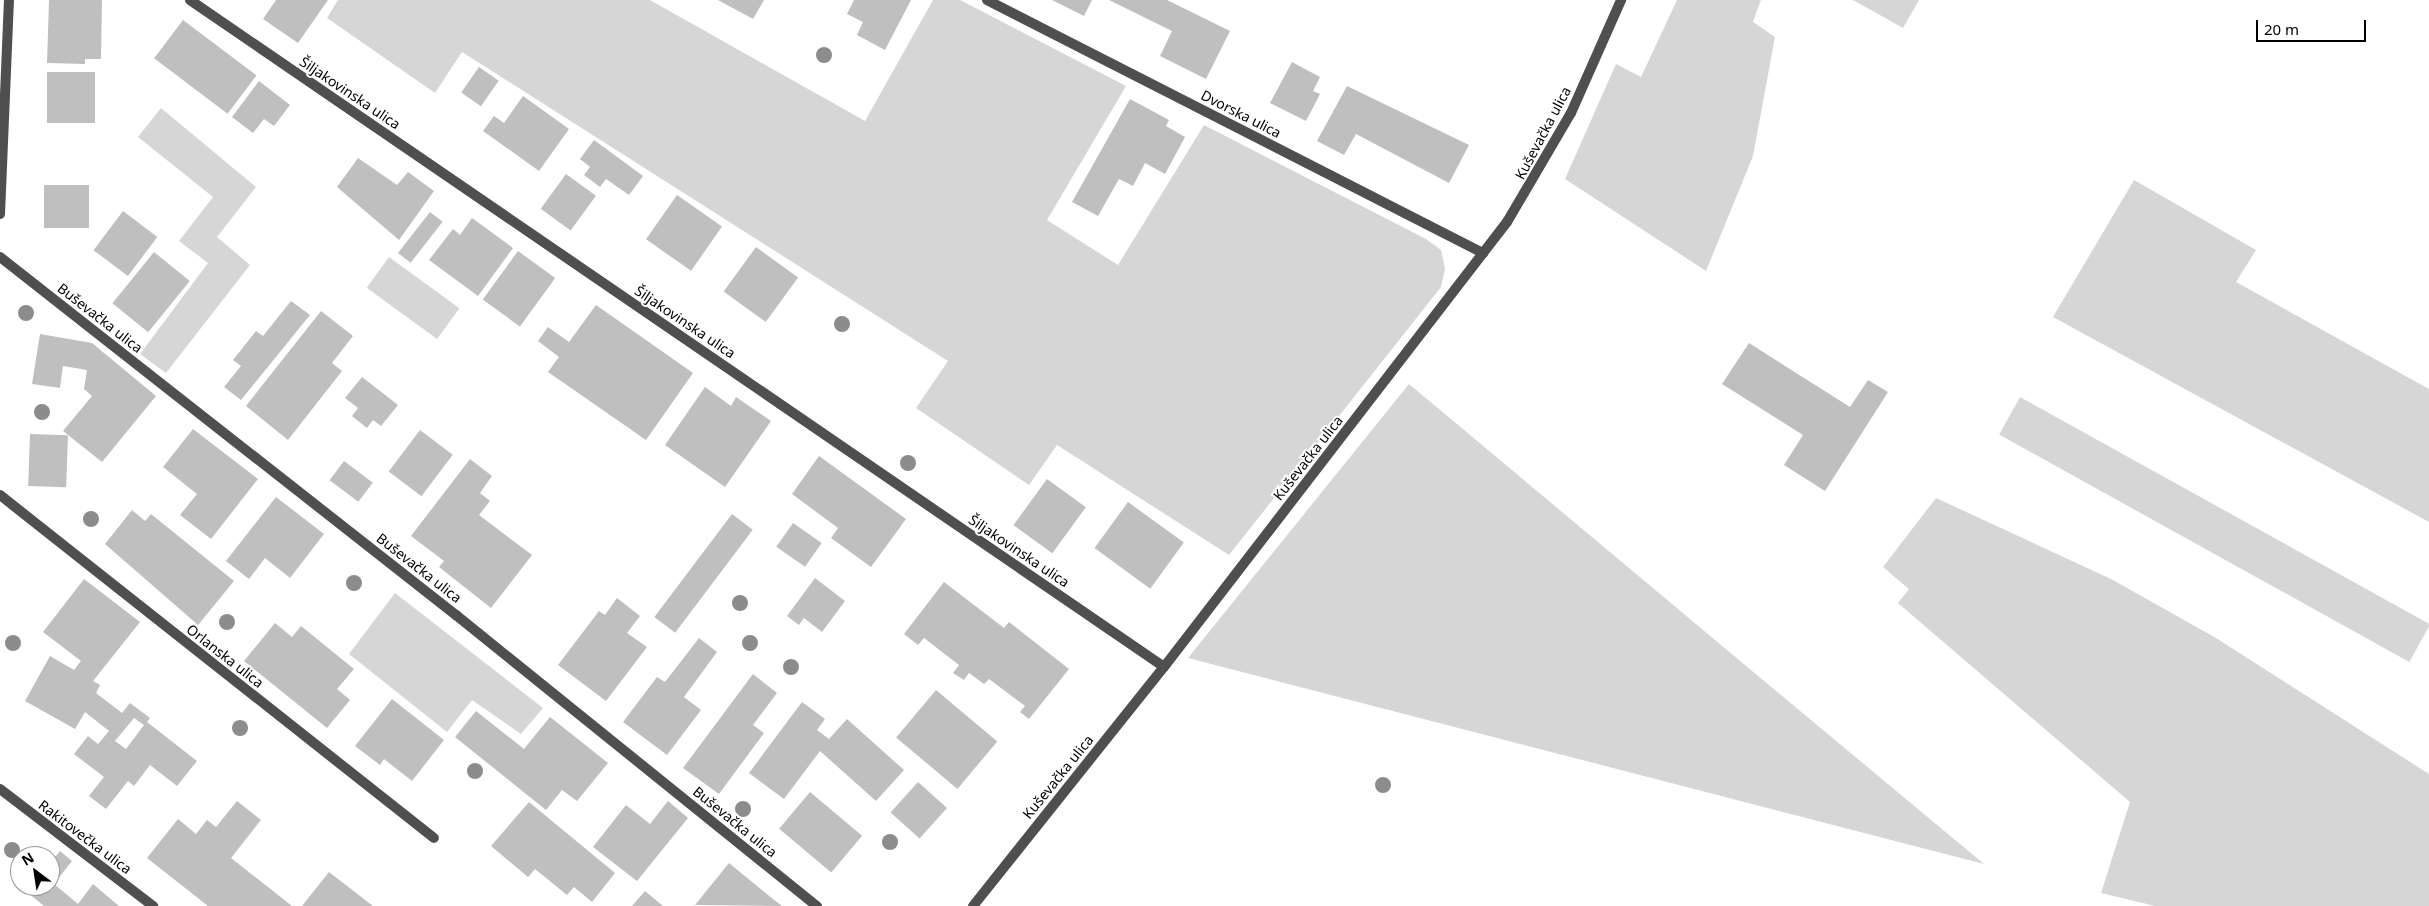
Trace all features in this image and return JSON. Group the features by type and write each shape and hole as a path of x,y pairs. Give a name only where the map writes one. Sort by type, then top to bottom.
{"street":[{"path":"0,214 9,0"},
{"name":"Šiljakovinska ulica","path":"190,0 1164,667"},
{"name":"Dvorska ulica","path":"987,0 1483,253"},
{"name":"Kuševačka ulica","path":"973,906 1164,667 1483,253 1550,153 1621,0"},
{"name":"Buševačka ulica","path":"0,257 456,615 817,906"},
{"name":"Orlanska ulica","path":"0,495 434,838"},
{"name":"Rakitovečka ulica","path":"0,789 153,906"}],"shaded area":[{"path":"338,0 650,0 865,121 933,0 960,0 1126,86 1047,220 1118,265 1204,125 1426,239 1441,250 1445,269 1441,287 1229,555 1057,445 1029,485 916,408 948,361 462,52 435,93 327,18"},
{"path":"1677,0 1761,0 1753,22 1775,37 1753,156 1706,271 1565,179 1616,64 1641,77"},
{"path":"1853,0 1919,0 1903,28"},
{"path":"161,108 256,187 217,237 250,265 166,373 140,354 208,263 179,241 213,197 138,137"},
{"path":"2134,180 2256,250 2236,282 2429,389 2429,522 2053,317"},
{"path":"389,257 459,308 437,339 367,288"},
{"path":"1409,384 1739,660 1984,864 1188,658"},
{"path":"2020,397 2429,624 2409,662 1999,435"},
{"path":"1936,498 2111,579 2216,638 2429,774 2429,906 2155,906 2101,893 2130,802 1898,603 1909,589 1883,567"},
{"path":"395,593 543,708 521,734 472,700 447,732 349,654"}],"building":[{"path":"49,0 102,0 101,59 85,59 85,64 47,63"},
{"path":"276,0 328,0 298,43 263,19"},
{"path":"718,0 764,0 753,19"},
{"path":"854,0 911,0 885,50 857,35 863,22 847,14"},
{"path":"1052,0 1092,0 1084,16"},
{"path":"1109,0 1167,0 1230,31 1206,79 1160,56 1172,31"},
{"path":"183,20 256,75 228,114 154,58"},
{"path":"1292,62 1320,77 1313,91 1320,94 1306,121 1270,103"},
{"path":"479,67 499,81 481,106 461,92"},
{"path":"47,72 95,72 95,123 47,123"},
{"path":"259,81 290,105 274,126 264,119 253,133 232,117"},
{"path":"1347,86 1469,145 1449,183 1356,134 1344,155 1317,141"},
{"path":"523,96 569,129 539,171 483,131 494,116 504,123"},
{"path":"1130,99 1169,120 1166,126 1185,137 1165,174 1145,163 1133,186 1119,179 1098,216 1072,202"},
{"path":"594,140 643,176 629,195 606,179 600,187 584,175 590,167 580,159"},
{"path":"358,158 397,185 408,172 434,191 399,240 337,187"},
{"path":"566,174 596,196 571,231 541,209"},
{"path":"44,185 89,185 89,228 44,228"},
{"path":"677,195 722,227 691,271 646,239"},
{"path":"123,211 157,237 128,276 94,250"},
{"path":"430,212 443,222 411,263 398,253"},
{"path":"472,218 513,248 478,296 429,260 453,229 460,235"},
{"path":"756,247 798,278 766,322 724,291"},
{"path":"518,251 555,278 520,327 483,300"},
{"path":"154,252 190,281 148,332 112,303"},
{"path":"291,301 310,315 241,400 224,387 241,366 233,360 256,331 263,336"},
{"path":"596,305 693,373 646,440 548,372 559,357 538,341 548,327 569,342"},
{"path":"321,311 353,336 332,363 342,371 288,440 246,406"},
{"path":"40,334 92,343 156,396 102,462 63,431 92,396 84,389 87,370 63,366 60,388 32,384"},
{"path":"1749,343 1850,407 1868,380 1888,392 1825,491 1784,465 1803,435 1722,384"},
{"path":"362,377 398,405 381,426 373,420 367,428 352,416 358,408 345,398"},
{"path":"705,387 731,406 736,397 771,421 725,487 665,445"},
{"path":"193,429 258,479 211,539 180,515 197,494 163,467"},
{"path":"420,430 453,455 421,496 389,472"},
{"path":"30,434 68,435 66,487 28,486"},
{"path":"819,456 906,519 871,567 831,538 838,528 792,494"},
{"path":"470,459 492,476 480,493 490,501 479,515 532,555 491,608 439,567 444,561 411,536"},
{"path":"344,461 373,483 358,502 330,480"},
{"path":"1047,479 1086,507 1052,553 1013,525"},
{"path":"276,497 324,534 290,578 265,558 249,579 226,561"},
{"path":"1128,502 1184,543 1150,589 1094,548"},
{"path":"132,510 145,521 151,514 234,581 198,625 105,544"},
{"path":"732,514 753,530 675,633 654,617"},
{"path":"793,523 822,543 805,567 776,547"},
{"path":"815,578 845,601 822,632 804,618 799,625 787,616"},
{"path":"84,579 140,622 93,681 100,685 96,693 122,713 130,703 150,718 147,722 197,761 177,786 150,765 134,786 128,781 106,809 89,796 104,777 74,754 88,736 98,744 109,731 85,712 75,729 25,701 50,656 74,670 81,661 43,632","holes":["134,718 144,725 126,749 115,741"]},
{"path":"944,582 1004,628 1009,622 1069,669 1029,719 1020,712 1025,706 989,679 984,684 969,673 964,680 953,673 959,665 924,638 918,645 904,634"},
{"path":"617,598 640,616 627,633 647,647 606,701 558,665 599,611 605,615"},
{"path":"275,623 292,637 301,626 354,669 337,689 350,700 327,728 244,661"},
{"path":"699,638 717,652 684,697 701,710 667,755 623,722 657,677 665,682"},
{"path":"753,674 777,693 753,725 764,733 719,794 683,768"},
{"path":"936,690 997,741 957,789 896,737"},
{"path":"392,699 444,740 412,781 384,759 380,765 355,746"},
{"path":"802,702 825,719 817,730 829,739 847,719 904,770 876,801 820,751 784,799 749,773"},
{"path":"476,711 524,749 550,717 608,763 577,801 562,790 546,810 455,737"},
{"path":"918,782 947,808 920,839 891,812"},
{"path":"810,792 862,836 831,872 779,829"},
{"path":"237,801 261,820 231,858 292,906 208,906 147,858 178,819 196,834 207,820 216,827"},
{"path":"668,801 688,818 637,881 593,847 626,805 650,824"},
{"path":"529,802 615,873 592,902 574,887 567,895 535,869 528,877 491,846"},
{"path":"60,851 72,861 60,876"},
{"path":"729,863 773,899 782,906 695,905"},
{"path":"329,872 373,906 302,906"},
{"path":"93,884 119,906 44,906 32,896 60,896 60,889 78,904"},
{"path":"645,891 663,906 632,906"}]}
